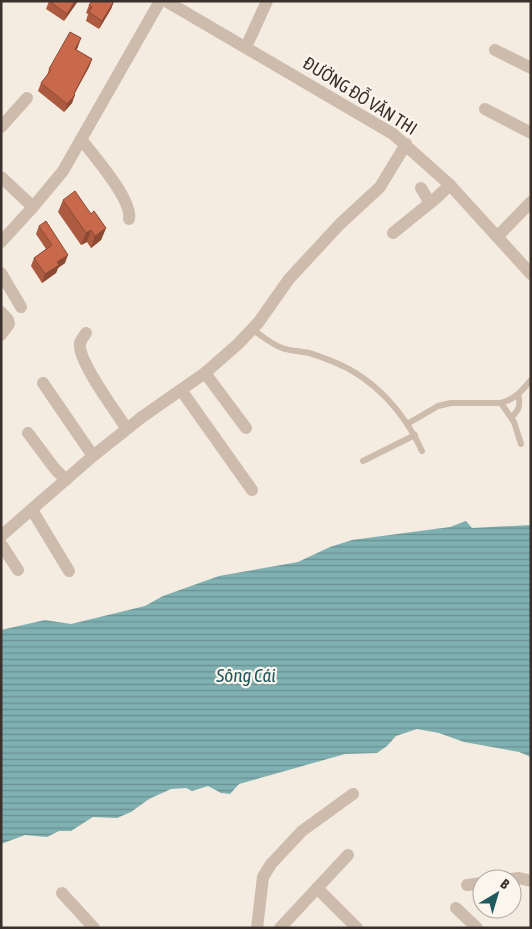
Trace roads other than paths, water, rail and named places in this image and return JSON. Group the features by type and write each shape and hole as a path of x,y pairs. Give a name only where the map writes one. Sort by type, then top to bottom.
{"street":[{"path":"2,241 62,171 160,1"},
{"name":"ĐƯỜNG ĐỖ VĂN THI","path":"166,1 181,5 246,47 381,126 406,144 450,184 531,274"},
{"path":"246,47 267,1"},
{"path":"495,50 531,68"},
{"path":"1,127 27,98"},
{"path":"485,109 531,133"},
{"path":"81,138 112,179 128,206 129,219"},
{"path":"1,536 93,456 205,373 252,329 290,280 340,224 380,187 406,144"},
{"path":"1,177 33,207"},
{"path":"393,233 450,184"},
{"path":"421,188 430,203"},
{"path":"497,237 531,202"},
{"path":"1,273 22,306"},
{"path":"1,312 9,324 1,335"},
{"path":"86,333 80,342 80,347 88,370 127,429"},
{"path":"205,373 246,428"},
{"path":"43,383 93,456"},
{"path":"180,390 252,490"},
{"path":"28,433 55,469 66,480"},
{"path":"32,510 69,571"},
{"path":"1,544 18,570"},
{"path":"257,928 262,877 271,864 302,831 353,794"},
{"path":"280,928 348,855"},
{"path":"467,885 472,884"},
{"path":"317,888 357,928"},
{"path":"62,893 94,928"},
{"path":"456,908 477,928"}],"lane":[{"path":"252,329 283,348 309,353 335,362 354,372 380,391 415,435 422,451"},
{"path":"406,424 438,406 451,403 508,402 518,395 531,380"},
{"path":"511,417 520,406 518,395"},
{"path":"501,403 511,417 521,444"},
{"path":"363,461 415,435"}],"water":[{"name":"Sông Cái","path":"466,521 472,528 531,525 531,757 519,752 464,742 439,733 417,729 396,736 377,753 345,754 239,784 230,794 221,793 208,786 192,791 186,788 171,789 149,799 131,812 117,818 93,817 71,831 59,831 47,837 25,835 1,844 1,630 45,620 71,624 145,606 163,596 219,576 298,562 330,547 352,540 450,527"}]}
